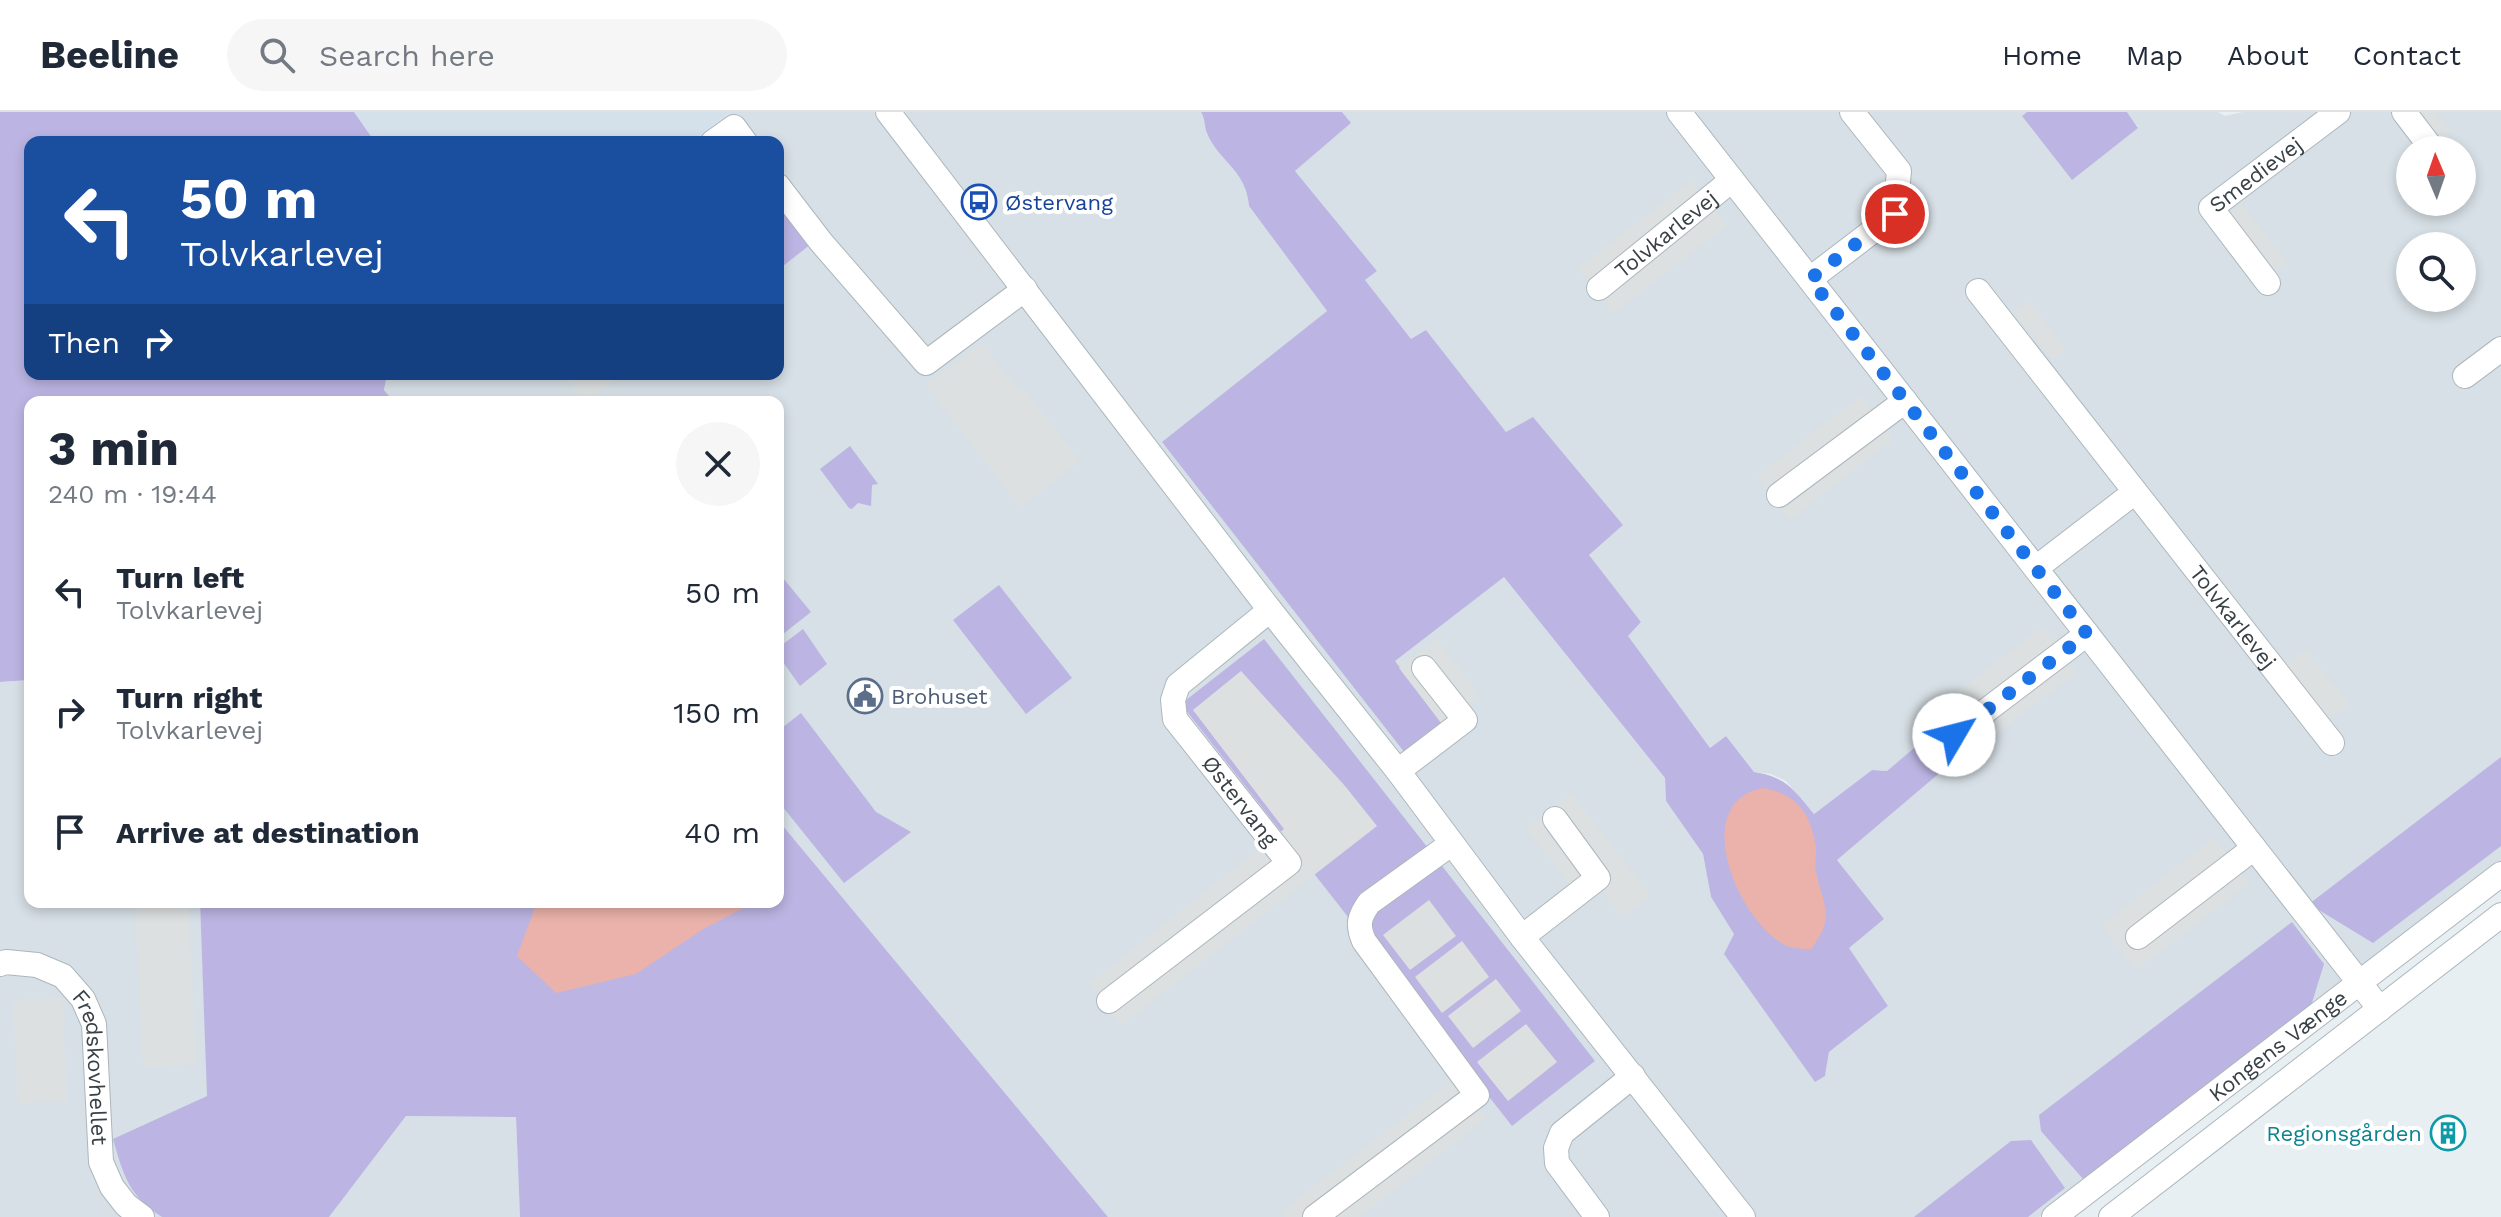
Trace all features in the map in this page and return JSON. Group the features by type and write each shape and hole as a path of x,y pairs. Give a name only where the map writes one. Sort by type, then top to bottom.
{"street":[{"path":"888,112 1270,610 1398,771 1522,937 1743,1217"},
{"name":"Tolvkarlevej","path":"1679,112 2380,1009"},
{"path":"1810,279 1895,214 1899,171 1852,112"},
{"name":"Smedievej","path":"2268,283 2211,208 2338,112"},
{"path":"2404,112 2422,136"},
{"path":"721,136 734,127 741,136"},
{"name":"Tolvkarlevej","path":"1599,288 1732,180"},
{"path":"784,194 821,242 926,363 1025,289"},
{"name":"Tolvkarlevej","path":"1978,291 2332,743"},
{"path":"2465,376 2501,349"},
{"path":"1779,495 1905,401"},
{"path":"2036,568 2135,492"},
{"name":"Østervang","path":"1109,1001 1289,863 1175,719 1173,700 1178,685 1270,610"},
{"path":"1954,735 2087,634"},
{"path":"1398,771 1465,720 1424,668"},
{"path":"1522,937 1598,878 1555,819"},
{"path":"1315,1217 1477,1095 1364,941 1359,928 1360,916 1369,903 1451,844"},
{"path":"2138,937 2254,848"},
{"name":"Kongens Vænge","path":"2054,1217 2501,874"},
{"name":"Kongens Vænge","path":"2111,1217 2501,915"},
{"name":"Fredskovhellet","path":"0,964 37,965 63,976 83,999 94,1024 101,1162 112,1187 126,1205 142,1217"},
{"path":"1597,1217 1557,1163 1556,1148 1562,1133 1633,1076"}],"shaded area":[{"path":"0,112 354,112 371,136 24,136 24,380 386,380 384,390 389,396 24,396 24,680 0,682"},
{"path":"354,112 730,112 699,136 371,136"},
{"path":"730,112 1201,112 1206,119 1206,134 1248,189 1249,206 1327,311 1162,443 1394,661 1504,576 1665,778 1666,801 1703,854 1711,897 1825,1076 1829,1052 1888,1006 1848,948 1884,919 1837,860 1962,754 1939,728 1887,771 1872,770 1814,814 1786,781 1771,774 1754,772 1726,736 1710,748 1627,636 1641,622 1588,555 1623,525 1506,432 1426,330 1411,340 1365,280 1377,271 1295,171 1350,124 1342,112 2027,112 2023,115 2138,127 2127,112 2218,112 2225,116 2243,112 2501,112 2501,862 2039,1217 1108,1217 784,827 784,396 389,396 384,391 386,380 784,380 784,136 699,136"},
{"path":"1201,112 1342,112 1351,123 1295,171 1377,271 1365,280 1411,339 1426,330 1506,432 1533,417 1623,525 1589,555 1641,622 1628,636 1710,748 1726,736 1754,772 1782,781 1814,814 1872,770 1887,771 1939,727 1962,754 1837,860 1884,919 1849,948 1888,1006 1829,1052 1825,1076 1815,1082 1724,954 1734,934 1711,897 1703,854 1666,801 1665,778 1504,577 1395,661 1442,724 1405,753 1162,442 1327,311 1249,206 1244,185 1208,136"},
{"path":"2027,112 2127,112 2138,128 2072,180 2022,116"},
{"path":"2408,112 2435,112 2451,132 2446,136 2427,136"},
{"path":"1691,181 1726,226 1613,313 1578,268"},
{"path":"2241,204 2287,262 2270,275 2224,217"},
{"path":"784,210 811,244 784,265"},
{"path":"2028,301 2066,349 2052,359 2013,312"},
{"path":"981,343 1020,392 1024,389 1080,461 1020,507 926,385"},
{"path":"566,380 614,380 594,396 581,396"},
{"path":"1861,396 1894,439 1790,519 1757,476"},
{"path":"850,446 878,484 872,485 871,506 858,503 849,508 820,469"},
{"path":"784,579 811,612 784,633"},
{"path":"999,585 1072,678 1026,714 953,620"},
{"path":"2042,627 2077,672 1964,758 1929,714"},
{"path":"803,629 827,664 800,686 784,663 784,643"},
{"path":"1264,639 1595,1061 1512,1126 1181,704"},
{"path":"1436,639 1479,695 1442,724 1399,668"},
{"path":"2305,650 2349,704 2330,719 2286,664"},
{"path":"1241,671 1377,826 1121,1025 1089,984 1284,829 1193,710"},
{"path":"24,680 24,908 200,908 208,1096 145,1207 162,1217 0,1217 0,682"},
{"path":"801,713 876,812 911,832 844,883 784,808 784,726"},
{"path":"2501,757 2501,846 2373,943 2309,904"},
{"path":"1763,788 1794,801 1811,825 1816,848 1815,869 1826,911 1823,928 1811,949 1787,946 1769,934 1752,914 1728,864 1725,839 1728,816 1740,798"},
{"path":"1571,793 1651,896 1623,917 1599,887 1582,900 1526,828"},
{"path":"784,827 1108,1217 520,1217 516,1117 406,1116 329,1217 162,1217 142,1201 129,1184 113,1139 207,1096 200,908 784,908"},
{"path":"2214,838 2249,883 2136,970 2102,925"},
{"path":"1429,900 1456,936 1410,970 1383,935"},
{"path":"135,908 188,908 196,1064 143,1067"},
{"path":"535,908 743,908 705,928 636,974 556,993 517,956"},
{"path":"2292,922 2324,964 2310,1009 2083,1179 2041,1131 2039,1115"},
{"path":"1462,941 1489,977 1442,1013 1415,977"},
{"path":"1496,979 1521,1011 1473,1048 1448,1016"},
{"path":"62,998 67,1101 18,1103 13,1000"},
{"path":"1526,1024 1557,1062 1508,1101 1477,1062"},
{"path":"1455,1078 1486,1118 1359,1217 1285,1217 1281,1212"},
{"path":"406,1116 516,1117 520,1217 329,1217"},
{"path":"2031,1140 2065,1188 2028,1217 1914,1217 2011,1141"}],"place":[{"name":"Østervang","path":"979,202"},
{"name":"Brohuset","path":"865,696"},
{"name":"Regionsgården","path":"2448,1133"}],"route":[{"path":"1895,214 1810,279 2087,634 1954,735"}]}
